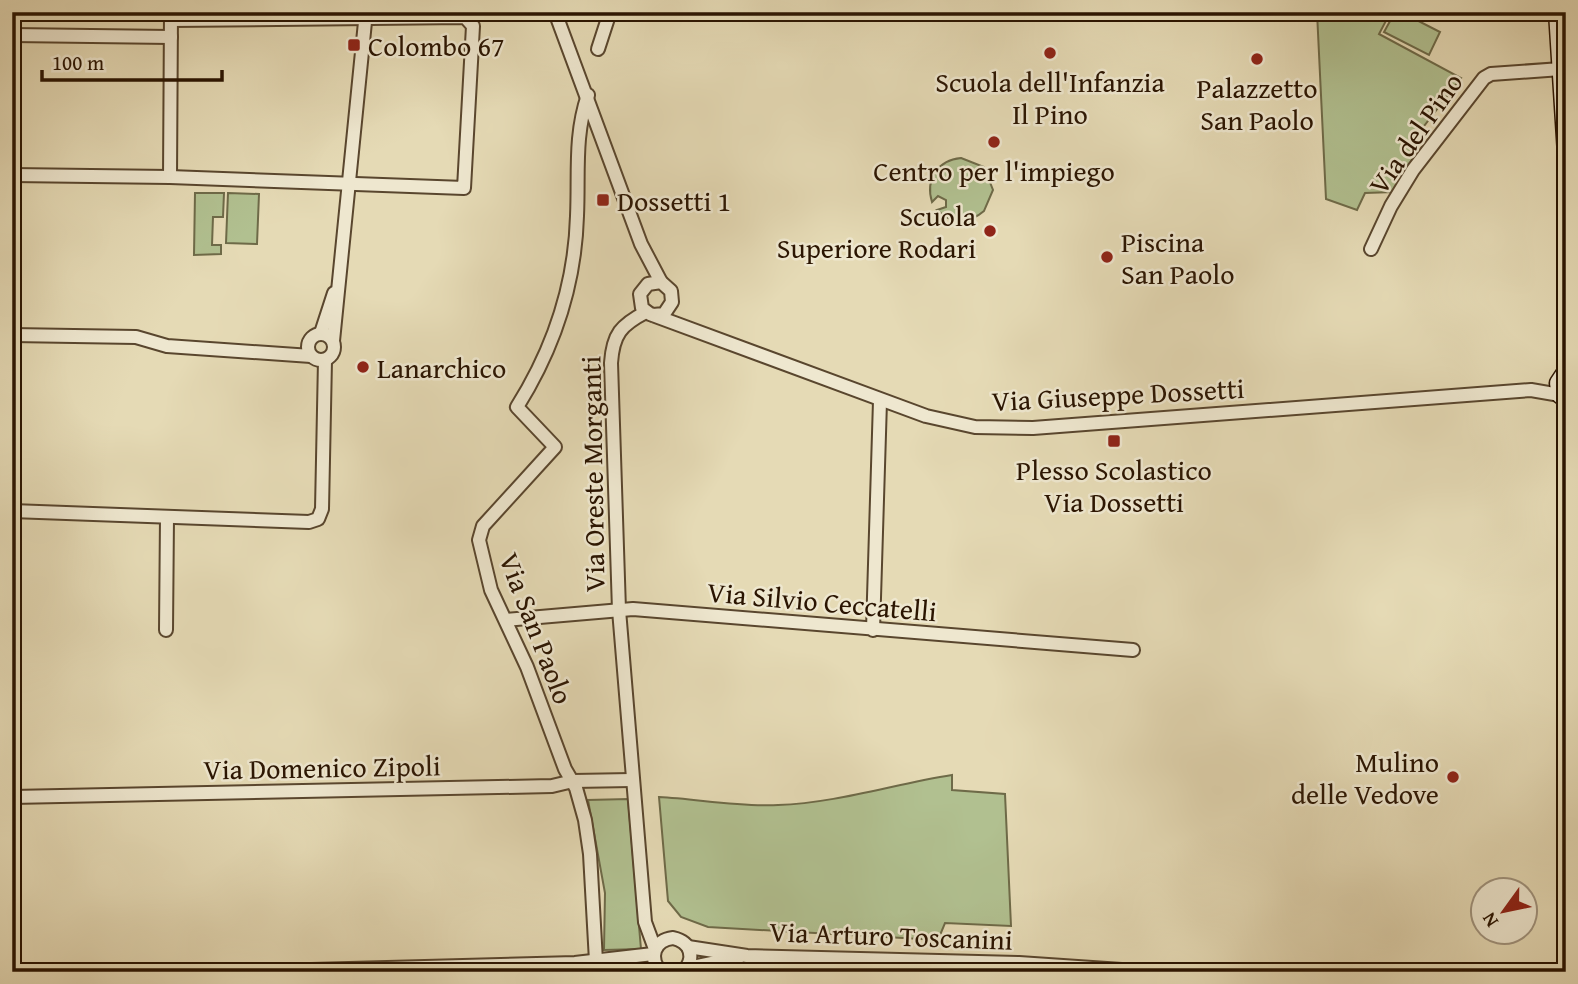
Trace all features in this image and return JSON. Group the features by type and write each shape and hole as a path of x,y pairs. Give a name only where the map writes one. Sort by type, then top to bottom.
{"street":[{"path":"555,12 641,244 661,282 671,291 672,303 684,325"},
{"path":"598,49 610,12"},
{"path":"12,511 309,522 318,519 322,509 325,360 333,353 339,309 337,279 366,14"},
{"path":"12,175 170,177 464,188 471,22 462,16 366,14 171,16 170,177"},
{"path":"1555,15 1566,154"},
{"path":"12,35 171,37"},
{"name":"Via del Pino","path":"1371,249 1391,206 1413,170 1484,78 1492,74 1561,69"},
{"name":"Via San Paolo","path":"588,95 578,123 574,265 551,341 538,373 517,407 555,447 483,526 479,535 491,590 573,781 585,820 590,855 596,961"},
{"path":"641,244 648,284 639,297 650,314 664,314 672,303"},
{"path":"311,356 309,341 321,333 337,279"},
{"path":"648,284 661,282"},
{"name":"Via Giuseppe Dossetti","path":"650,314 880,401 957,425 1033,428 1531,390 1563,398"},
{"name":"Via Oreste Morganti","path":"650,314 622,327 612,345 619,610 632,780 645,922 654,951 654,962 661,972"},
{"path":"321,333 333,341"},
{"path":"12,335 136,337 167,346 311,356 325,360"},
{"path":"1563,374 1563,398"},
{"name":"Via Giuseppe Dossetti","path":"1531,390 1563,374"},
{"path":"873,630 880,401"},
{"path":"166,630 167,517"},
{"name":"Via Silvio Ceccatelli","path":"506,620 619,610 1133,650"},
{"name":"Via Domenico Zipoli","path":"12,797 552,786 573,781 632,780"},
{"path":"231,972 596,961 654,951 667,938 655,927 645,904"},
{"name":"Via Arturo Toscanini","path":"667,938 678,939 688,947 747,956 1147,971"},
{"path":"685,970 690,960 688,947"},
{"name":"Via Arturo Toscanini","path":"685,970 747,956"}],"green space":[{"path":"1317,12 1383,12 1389,15 1379,34 1461,78 1411,143 1414,159 1394,192 1365,193 1357,210 1326,199"},
{"path":"1395,12 1401,12 1440,32 1429,55 1384,32"},
{"path":"961,158 984,167 993,190 984,211 960,221 948,218 937,210 946,207 946,200 938,196 932,202 930,186 940,167 946,162"},
{"path":"195,193 224,193 223,217 213,217 212,245 221,245 221,254 194,255"},
{"path":"228,193 259,194 257,244 226,243"},
{"path":"952,775 952,790 1005,794 1011,926 945,923 938,940 708,927 681,917 668,901 659,797 748,805 800,804"},
{"path":"628,799 641,949 604,950 605,893 588,800"}],"place":[{"name":"Colombo 67","path":"354,45"},
{"name":"Scuola dell'Infanzia Il Pino","path":"1050,53"},
{"name":"Palazzetto San Paolo","path":"1257,59"},
{"name":"Centro per l'impiego","path":"994,142"},
{"name":"Dossetti 1","path":"603,200"},
{"name":"Scuola Superiore Rodari","path":"990,231"},
{"name":"Piscina San Paolo","path":"1107,257"},
{"name":"Lanarchico","path":"363,367"},
{"name":"Plesso Scolastico Via Dossetti","path":"1114,441"},
{"name":"Mulino delle Vedove","path":"1453,777"}]}
